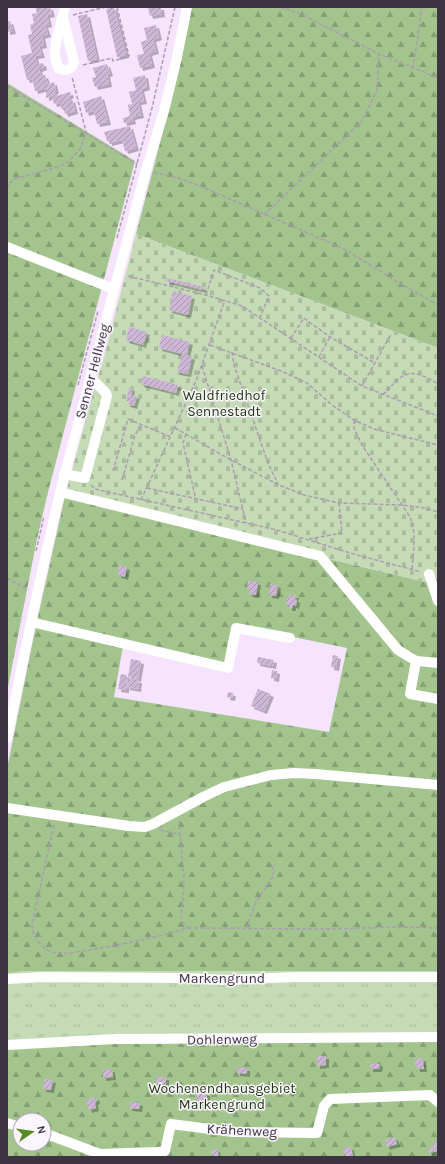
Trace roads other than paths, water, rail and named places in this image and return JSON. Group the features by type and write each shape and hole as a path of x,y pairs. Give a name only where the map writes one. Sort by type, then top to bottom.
{"street":[{"path":"63,18 72,65 65,71 59,69 56,62 56,49 65,7"},
{"name":"Senner Hellweg","path":"7,738 64,474 167,95 187,7"},
{"path":"7,247 114,289"},
{"path":"64,474 85,478 107,396 106,393 91,378"},
{"path":"60,492 320,556 398,650 416,661 438,663"},
{"path":"429,574 438,601"},
{"path":"31,622 228,668 236,628 290,638"},
{"path":"416,661 410,694 438,699"},
{"path":"7,808 145,827 224,788 271,775 294,773 316,774 438,785"},
{"name":"Markengrund","path":"7,980 43,977 187,978 224,980 295,977 438,977"},
{"name":"Dohlenweg","path":"7,1044 114,1040 438,1036"},
{"name":"Krähenweg","path":"52,1136 100,1154 158,1152 164,1151 171,1124 233,1132 317,1133 324,1106 330,1098 430,1095 438,1102"}],"park label":[{"name":"Waldfriedhof Sennestadt","path":"224,404"},
{"name":"Wochenendhausgebiet Markengrund","path":"222,1096"}]}
